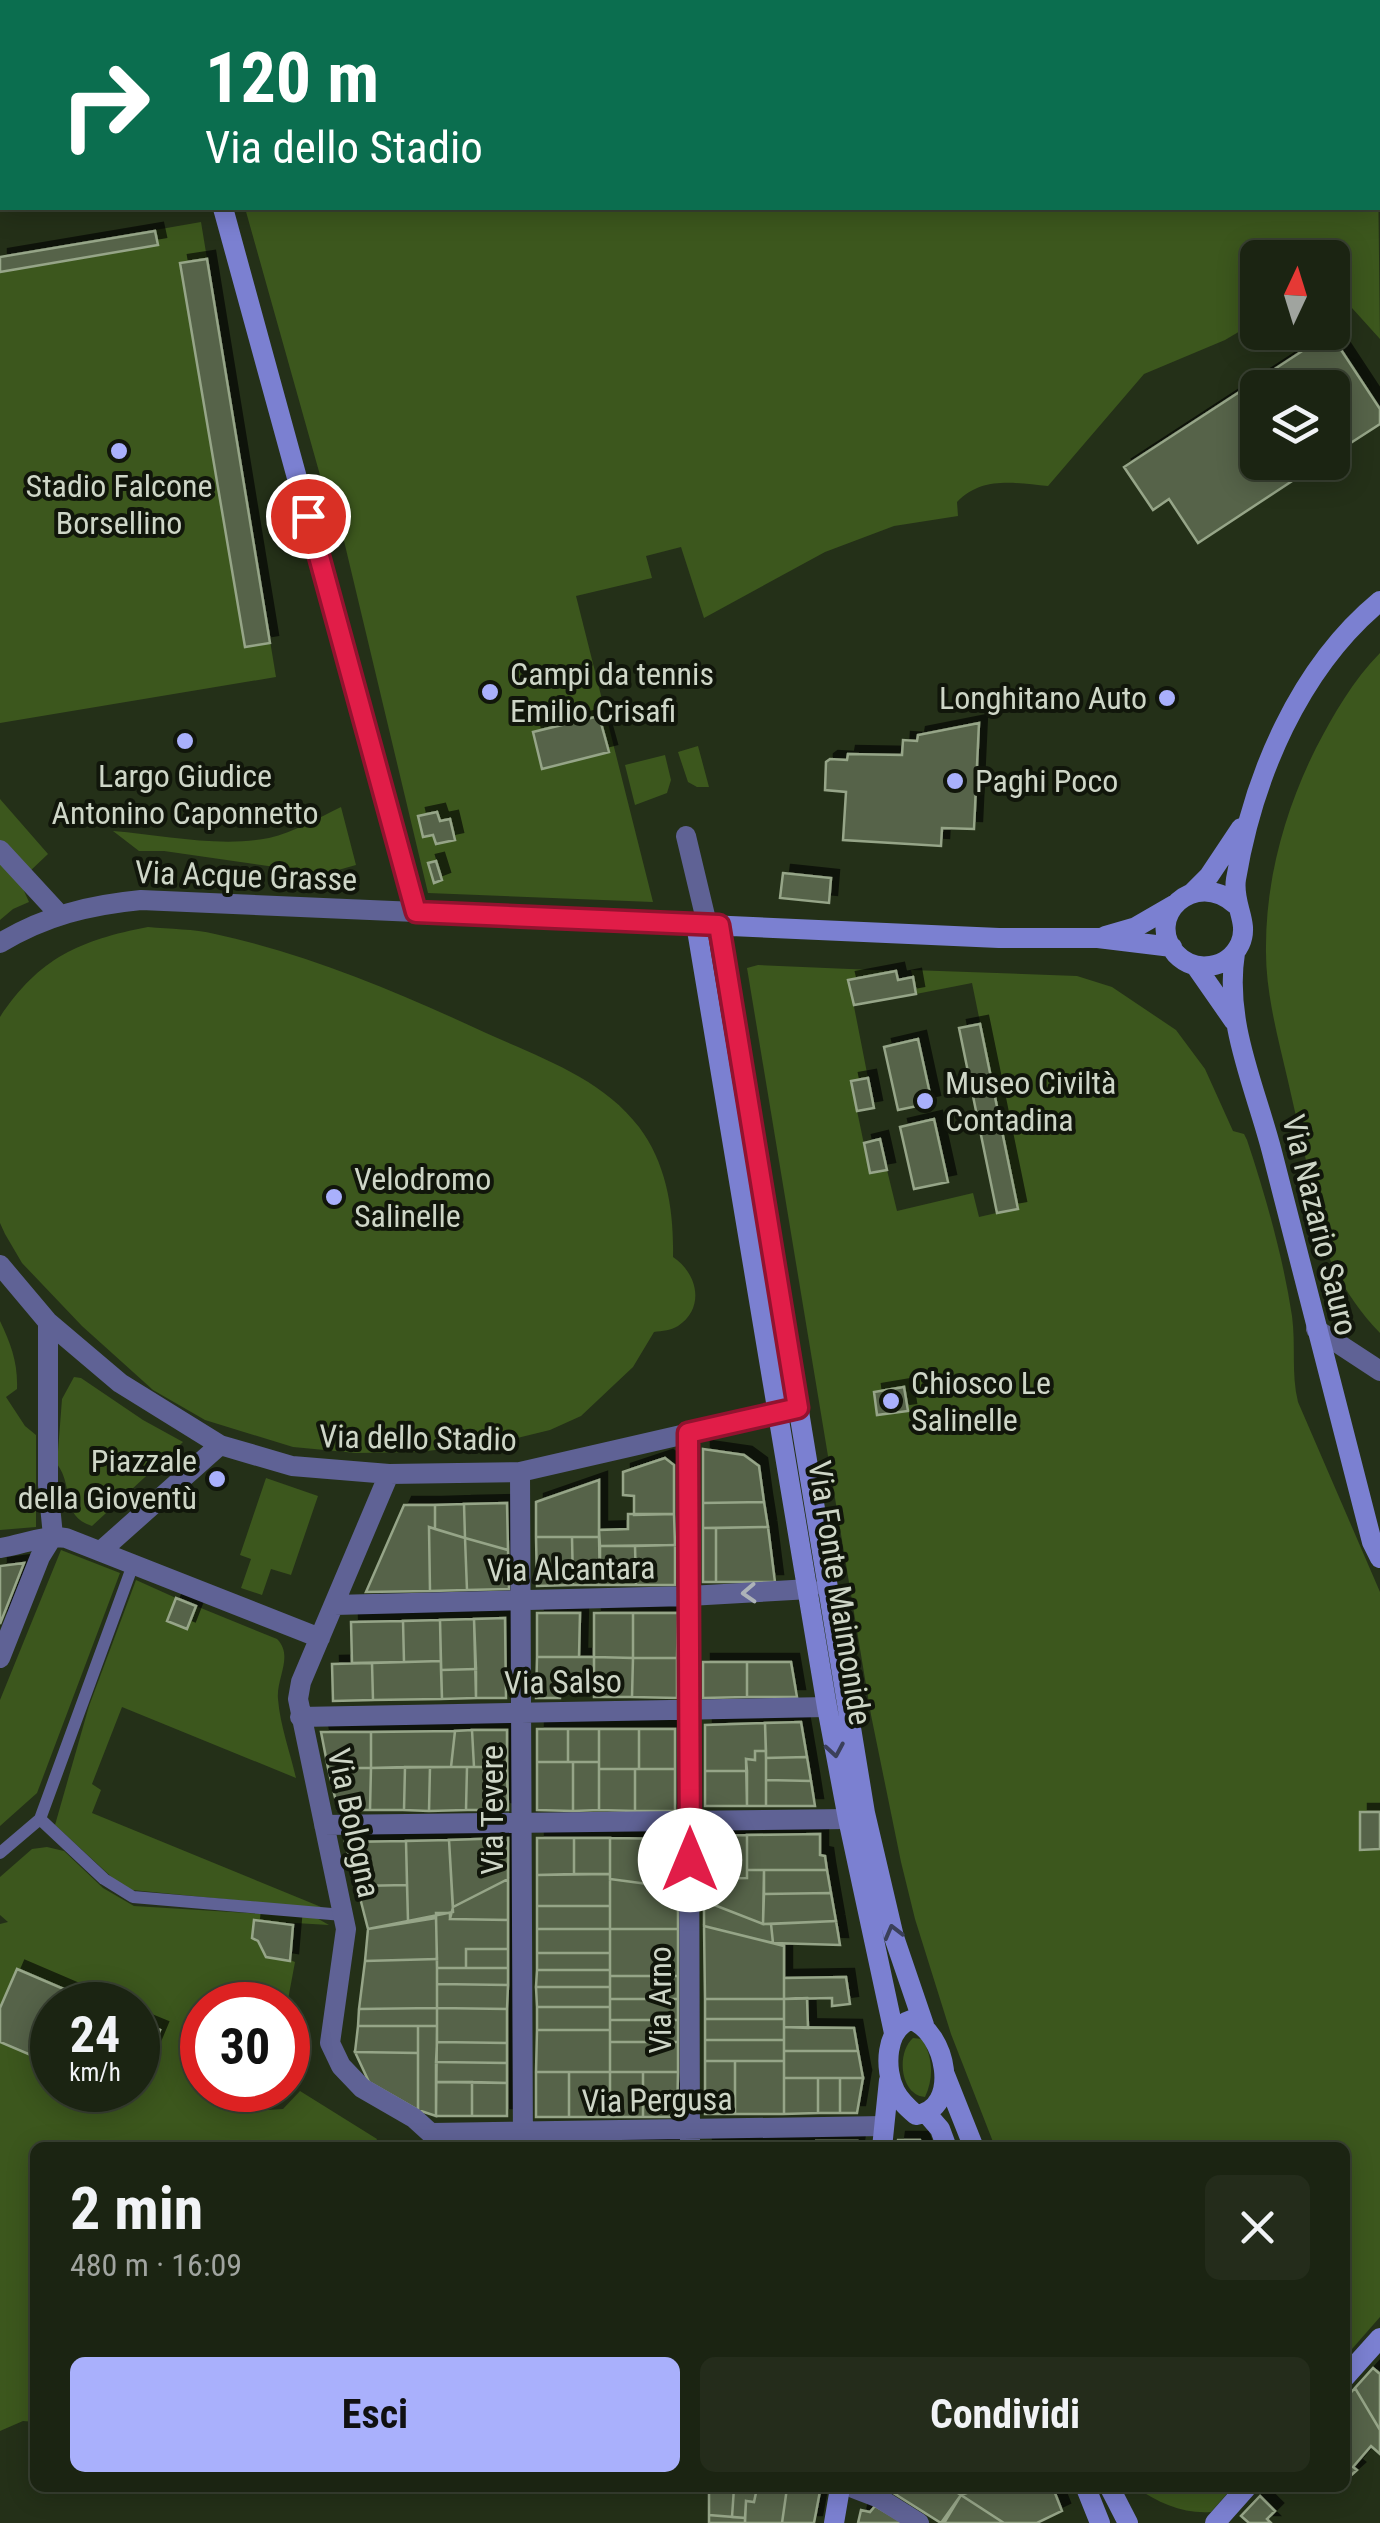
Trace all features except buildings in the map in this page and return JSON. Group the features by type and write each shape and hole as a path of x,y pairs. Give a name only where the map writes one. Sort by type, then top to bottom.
{"street":[{"path":"224,210 416,912"},
{"path":"1098,938 1136,927 1176,904 1194,892 1226,854 1250,813 1297,702 1343,638 1380,600"},
{"path":"1235,904 1250,813"},
{"name":"Via Fonte Maimonide","path":"686,836 707,924 789,1410 865,1813 894,1937 924,2024 941,2053 944,2073"},
{"path":"0,850 59,914"},
{"path":"1194,892 1216,892 1235,904 1242,917 1244,932 1232,972 1234,1022"},
{"name":"Via Acque Grasse","path":"0,942 59,914 97,904 141,900 999,938 1098,938"},
{"path":"1176,904 1167,925 1172,947 1181,958 1195,965 1216,965 1235,952"},
{"path":"1098,938 1172,947"},
{"path":"1195,965 1234,1022"},
{"name":"Via Nazario Sauro","path":"1234,1022 1372,1542 1380,1558"},
{"name":"Via dello Stadio","path":"0,1265 48,1322 120,1383 220,1445 292,1466 389,1474 520,1472 789,1410"},
{"path":"0,1658 40,1557 53,1536 48,1485 48,1322"},
{"path":"1316,1329 1380,1371"},
{"name":"Via Fonte Maimonide","path":"789,1410 828,1707 894,2033 883,2137"},
{"name":"Via Arno","path":"688,1433 690,2138"},
{"path":"102,1550 220,1445"},
{"name":"Via Tevere","path":"520,1472 522,2139"},
{"name":"Via Bologna","path":"389,1474 301,1682 298,1699 346,1929 330,2043 340,2066 362,2088 439,2140"},
{"path":"0,1548 53,1536 134,1562 320,1638"},
{"name":"Via Alcantara","path":"334,1605 810,1589"},
{"name":"Via Salso","path":"300,1717 828,1707"},
{"path":"324,1825 848,1819"},
{"path":"894,2033 901,2023 910,2020 924,2024"},
{"path":"883,2137 940,2100 944,2073"},
{"path":"944,2073 972,2142"},
{"path":"890,2074 894,2091 940,2130 945,2142"},
{"name":"Via Pergusa","path":"439,2140 883,2137"},
{"path":"1350,2371 1380,2338"},
{"path":"834,2523 839,2492"},
{"path":"863,2492 919,2523"},
{"path":"1088,2492 1100,2523"},
{"path":"1112,2492 1128,2523"},
{"path":"1214,2523 1242,2492"}],"lane":[{"path":"0,1853 40,1820 134,1562"},
{"path":"40,1820 104,1879 132,1897 343,1915"}],"green space":[{"path":"246,210 1378,210 1380,339 1350,306 1350,240 1240,240 1240,331 1144,374 1048,486 1000,483 977,488 957,502 958,516 894,526 825,552 704,618 681,547 646,556 652,578 576,596 653,902 428,893 334,499 327,500"},
{"name":"Stadio Falcone Borsellino","path":"201,222 276,677 0,723 0,257"},
{"path":"1380,653 1380,1333 1350,1295 1327,1253 1273,1014 1266,946 1274,869 1296,795 1337,710"},
{"path":"698,746 709,787 688,782 678,752"},
{"path":"665,755 671,780 667,793 635,805 625,765"},
{"path":"0,799 48,854 28,873 0,840"},
{"path":"341,807 356,865 324,874 164,851 139,851 113,831 250,841 288,832"},
{"path":"0,860 20,882 29,902 0,920"},
{"name":"Velodromo Salinelle","path":"148,927 190,930 250,942 353,976 548,1060 607,1095 649,1141 662,1173 670,1206 673,1257 688,1272 695,1290 687,1318 676,1327 654,1332 633,1367 581,1416 550,1430 501,1442 419,1452 356,1453 293,1447 205,1420 153,1390 82,1326 22,1263 0,1223 0,1017 30,980 63,955 102,938"},
{"path":"758,965 896,971 849,981 868,1078 851,1082 870,1173 887,1170 897,1211 973,1193 979,1217 1018,1208 972,983 916,994 911,970 1077,976 1112,987 1176,1030 1205,1069 1233,1131 1244,1134 1247,1140 1288,1294 1298,1402 1380,1592 1380,2317 1350,2351 1350,2142 993,2142 951,2034 901,1862 871,1715 747,968"},
{"path":"0,1321 16,1371 17,1389 6,1397 25,1426 36,1435 36,1527 0,1530"},
{"path":"74,1377 183,1442 92,1526 71,1508 57,1464 62,1399"},
{"path":"266,1478 318,1496 291,1575 271,1569 262,1595 241,1588 251,1559 240,1555"},
{"path":"61,1550 120,1573 37,1793 0,1826 0,1700"},
{"path":"136,1580 176,1598 168,1621 186,1628 196,1606 277,1639 284,1653 279,1709 296,1778 122,1707 92,1784 101,1790 92,1813 326,1909 132,1890 118,1883 55,1825 89,1706"},
{"path":"47,1847 64,1851 103,1888 134,1906 315,1917 329,1925 278,1922 293,1925 290,1960 295,1962 291,1982 180,1982 180,2112 310,2112 310,2097 377,2139 30,2142 30,2422 0,2431 0,1924 8,1922 0,1915 0,1877 32,1849"},
{"path":"913,2038 922,2039 930,2060 925,2097 910,2089 903,2072 904,2053"},
{"path":"1144,2492 1228,2492 1211,2512 1191,2511"}],"place":[{"name":"Stadio Falcone Borsellino","path":"119,451"},
{"name":"Campi da tennis Emilio Crisafi","path":"490,692"},
{"name":"Longhitano Auto","path":"1167,698"},
{"name":"Largo Giudice Antonino Caponnetto","path":"185,741"},
{"name":"Paghi Poco","path":"955,781"},
{"name":"Museo Civiltà Contadina","path":"925,1101"},
{"name":"Velodromo Salinelle","path":"334,1197"},
{"name":"Chiosco Le Salinelle","path":"891,1401"},
{"name":"Piazzale della Gioventù","path":"217,1479"}],"route":[{"path":"308,516 416,912 719,925 798,1408 688,1433 690,1860"}]}
